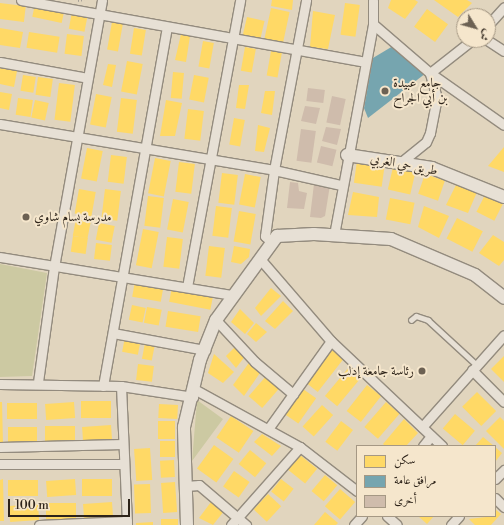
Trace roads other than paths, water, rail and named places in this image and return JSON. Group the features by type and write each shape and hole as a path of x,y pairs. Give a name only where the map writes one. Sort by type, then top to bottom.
{"street":[{"path":"21,0 167,28 364,62"},
{"path":"38,382 54,267 102,0"},
{"path":"187,286 234,40 240,0"},
{"path":"272,243 265,236 274,170 306,0"},
{"path":"334,235 341,185 364,62 374,24 373,0"},
{"path":"496,16 504,7"},
{"path":"374,24 430,73 504,125"},
{"path":"103,386 167,28"},
{"path":"430,73 462,48"},
{"path":"0,62 88,78"},
{"path":"400,163 426,142 430,133 437,98 430,73"},
{"path":"0,124 145,150 274,170 341,185"},
{"name":"طريق حي الغربي","path":"347,155 432,168 504,197"},
{"path":"186,525 184,427 205,350 216,320 277,236 334,235 391,239 475,275 504,298"},
{"path":"0,257 54,267 123,275 233,295"},
{"path":"261,260 332,340 441,445"},
{"path":"216,320 255,362 293,394"},
{"path":"112,333 205,350"},
{"path":"422,427 504,335"},
{"path":"268,429 332,340"},
{"path":"474,368 504,402"},
{"path":"0,384 38,382 121,386 193,393 268,429 300,447 356,490"},
{"path":"39,525 127,523 121,386"},
{"path":"424,445 431,436"},
{"path":"0,447 123,444"},
{"path":"231,525 300,447"},
{"path":"0,464 124,464"},
{"path":"496,478 504,470"},
{"path":"186,486 199,485 246,525"},
{"path":"496,499 504,507"},
{"path":"354,525 361,517"},
{"path":"388,517 397,525"},
{"path":"450,525 458,517"}],"lane":[{"path":"412,320 416,316 428,320 474,368"}],"place":[{"name":"جامع عبيدة بن أبي الجراح","path":"385,91"},
{"name":"مدرسة بسام شاوي","path":"26,217"},
{"name":"رئاسة جامعة إدلب","path":"422,371"}]}
